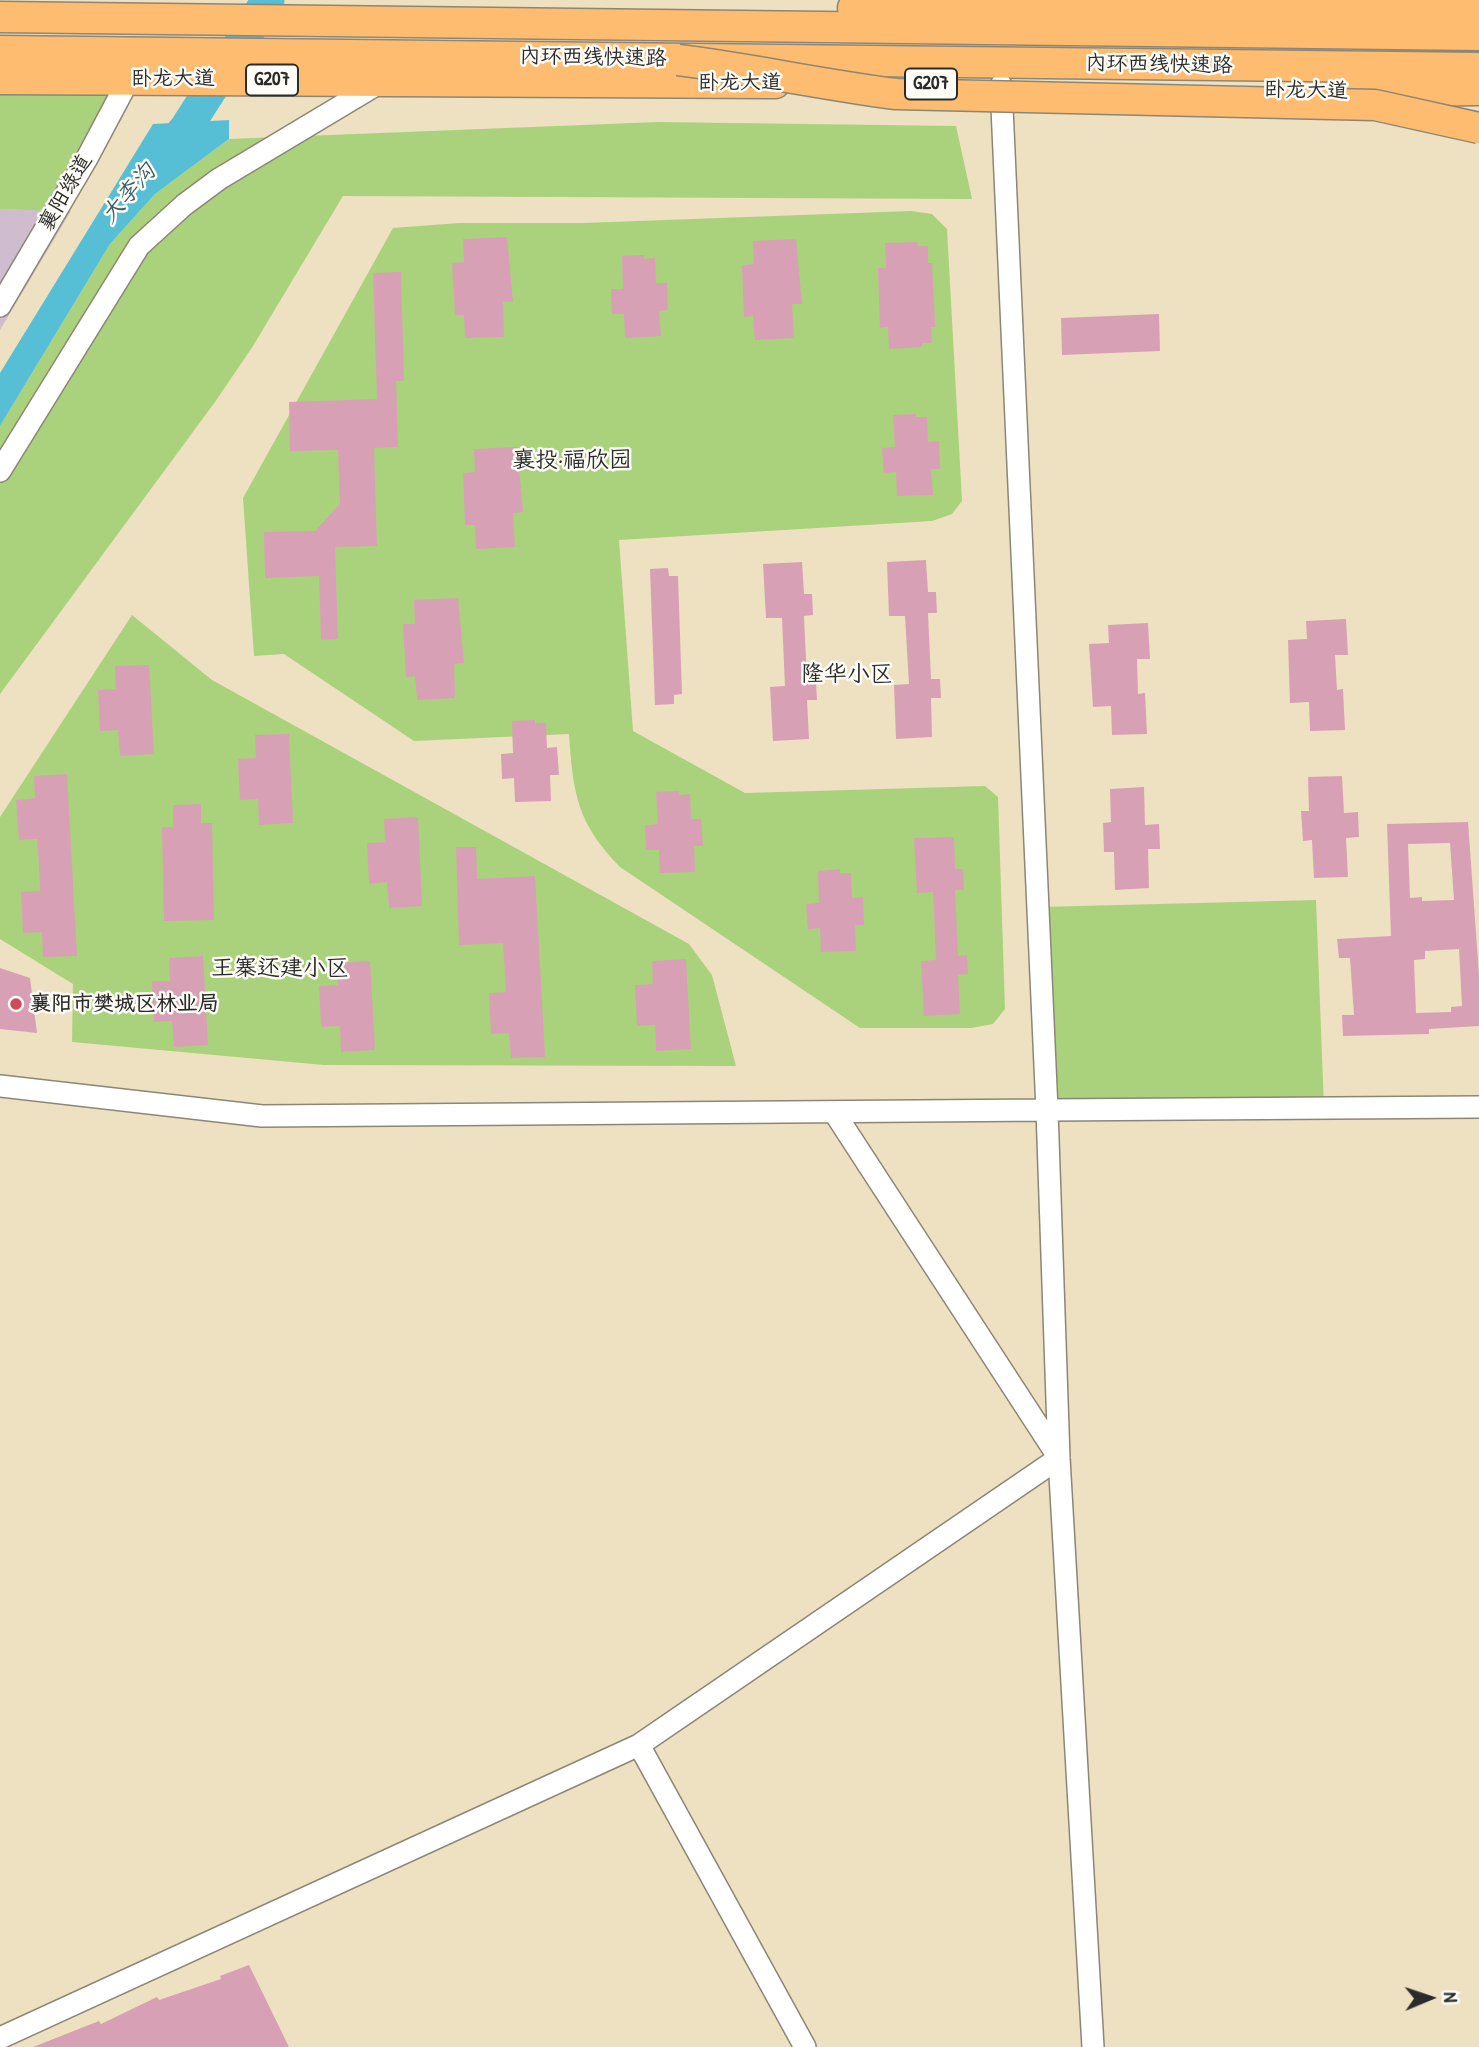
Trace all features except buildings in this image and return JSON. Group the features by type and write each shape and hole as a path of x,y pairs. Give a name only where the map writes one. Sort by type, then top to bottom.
{"highway":[{"path":"943,0 1479,7"},
{"path":"680,26 766,21 853,8 905,7 1479,16"},
{"name":"内环西线快速路","path":"0,17 1479,35"},
{"name":"内环西线快速路","path":"0,51 1479,68"},
{"path":"678,60 750,68 848,88 896,94 1375,105 1479,112"},
{"name":"卧龙大道","path":"0,79 1001,85 1318,92 1479,90"},
{"path":"1375,105 1479,128"}],"street":[{"name":"襄阳绿道","path":"0,306 86,160 129,79"},
{"path":"0,471 139,246 184,205 219,179 383,81"},
{"path":"1001,85 1048,1110 1059,1458 1093,2047"},
{"path":"0,1086 262,1116 1479,1107"},
{"path":"834,1112 1059,1458"},
{"path":"0,2038 639,1745 1059,1458"},
{"path":"639,1745 805,2047"}],"shaded area":[{"path":"0,209 71,211 0,330"}],"green space":[{"path":"0,79 129,79 56,211 0,209"},
{"path":"658,122 956,126 972,199 343,196 253,346 215,402 0,694 0,426 110,244 155,194 229,139"},
{"path":"911,211 932,214 947,229 962,501 952,514 932,521 619,540 633,731 745,793 985,786 998,797 1005,1009 993,1024 971,1028 860,1028 620,867 594,836 580,806 569,734 414,741 284,654 254,656 243,498 393,228 459,223 583,223"},
{"path":"132,615 212,680 689,944 712,975 736,1066 324,1065 72,1042 73,984 0,939 0,817"},
{"path":"1316,900 1324,1108 1047,1110 1040,907"}],"water":[{"path":"229,120 229,139 155,194 110,244 0,426 0,373 153,124"}],"waterway":[{"name":"大李沟","path":"161,157 186,128 268,0"}],"place":[{"name":"襄阳市樊城区林业局","path":"16,1004"}],"district":[{"name":"襄投·福欣园","path":"572,461"},
{"name":"隆华小区","path":"847,675"},
{"name":"王寨还建小区","path":"280,969"}]}
